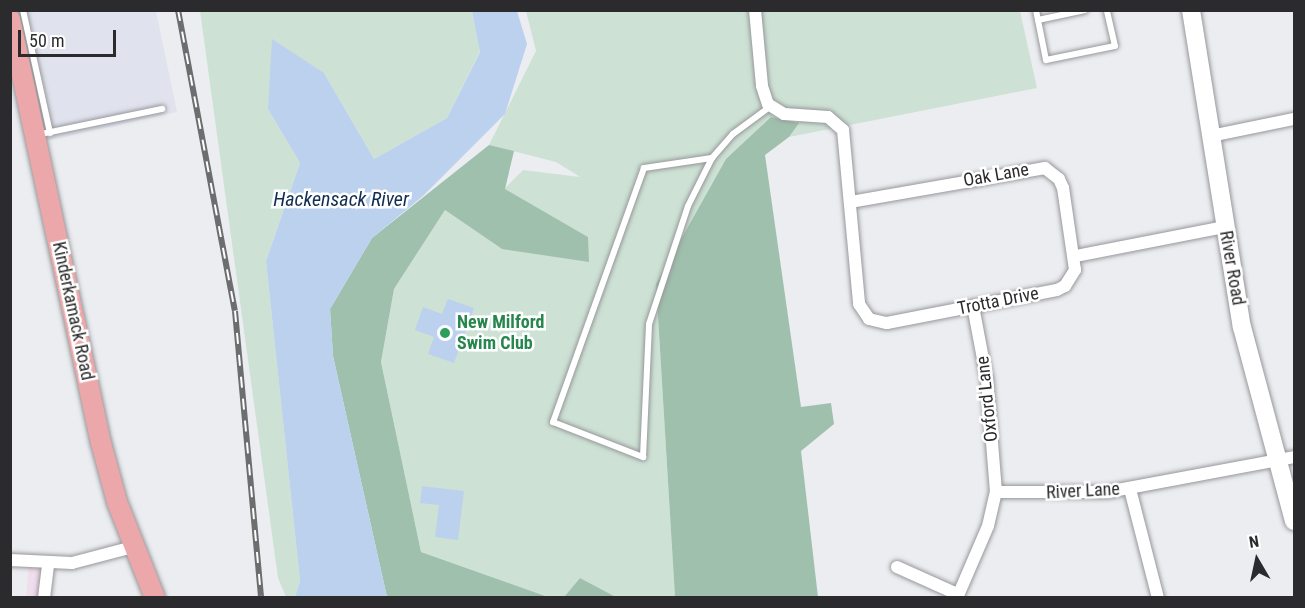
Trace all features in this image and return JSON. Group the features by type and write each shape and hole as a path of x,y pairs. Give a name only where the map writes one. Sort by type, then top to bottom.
{"main road":[{"name":"River Road","path":"1191,10 1224,227 1242,327 1286,457 1294,521"},
{"name":"Kinderkamack Road","path":"10,19 43,134 101,443 133,547 155,597"}],"street":[{"path":"755,10 764,95 771,106"},
{"name":"Trotta Drive","path":"771,106 783,114 828,117 840,125 844,136 859,304 869,319 887,323 1057,290 1071,279 1076,256"},
{"path":"1211,136 1294,119"},
{"name":"Oak Lane","path":"850,202 1045,168 1059,179 1076,256"},
{"path":"1076,256 1224,227"},
{"name":"Oxford Lane","path":"973,306 988,389 996,492"},
{"name":"River Lane","path":"996,492 1083,494 1130,489 1286,457"},
{"path":"1130,489 1158,597"},
{"path":"897,567 957,596 988,525 996,492"},
{"path":"10,560 48,565 72,563 133,547"},
{"path":"44,597 48,565"}],"lane":[{"path":"23,10 43,134 162,109"},
{"path":"1036,10 1046,60 1115,46 1107,10"},
{"path":"1038,20 1085,10"},
{"path":"712,158 644,168 552,422 643,457 649,324 688,206 712,158 733,134 771,106"}],"shaded area":[{"path":"10,11 156,11 177,112 37,143"},
{"path":"29,563 48,565 48,597 26,598"}],"green space":[{"path":"200,11 472,11 480,51 447,118 374,159 324,73 268,109 300,163 266,261 300,581 295,597 286,597 278,578"},
{"path":"526,11 1020,11 1037,88 789,137 798,123 771,117 656,284 675,597 616,597 580,578 564,597 548,597 421,552 381,362 394,289 445,210 502,249 588,237 504,189 523,170 580,177 556,162 489,145 536,51"},
{"path":"771,117 799,123 789,137 765,155 801,407 831,403 834,424 801,451 818,597 675,597 656,284 726,159"},
{"path":"489,145 514,151 505,189 588,237 589,262 502,249 445,210 394,289 381,362 421,552 548,597 387,597 333,356 330,309 372,238"},
{"path":"580,578 616,597 564,597"}],"water":[{"name":"Hackensack River","path":"472,11 517,11 527,44 505,114 423,196 372,238 330,309 333,356 387,597 295,597 300,581 266,261 300,163 268,109 272,39 324,73 374,159 447,118 480,52"},
{"name":"New Milford Swim Club","path":"448,299 474,308 454,363 428,354 434,337 415,330 423,307 442,314"},
{"path":"422,486 464,491 458,540 435,537 439,505 420,503"}],"railway":[{"path":"178,10 235,311 261,598"}],"place":[{"name":"New Milford Swim Club","path":"445,333"}]}
